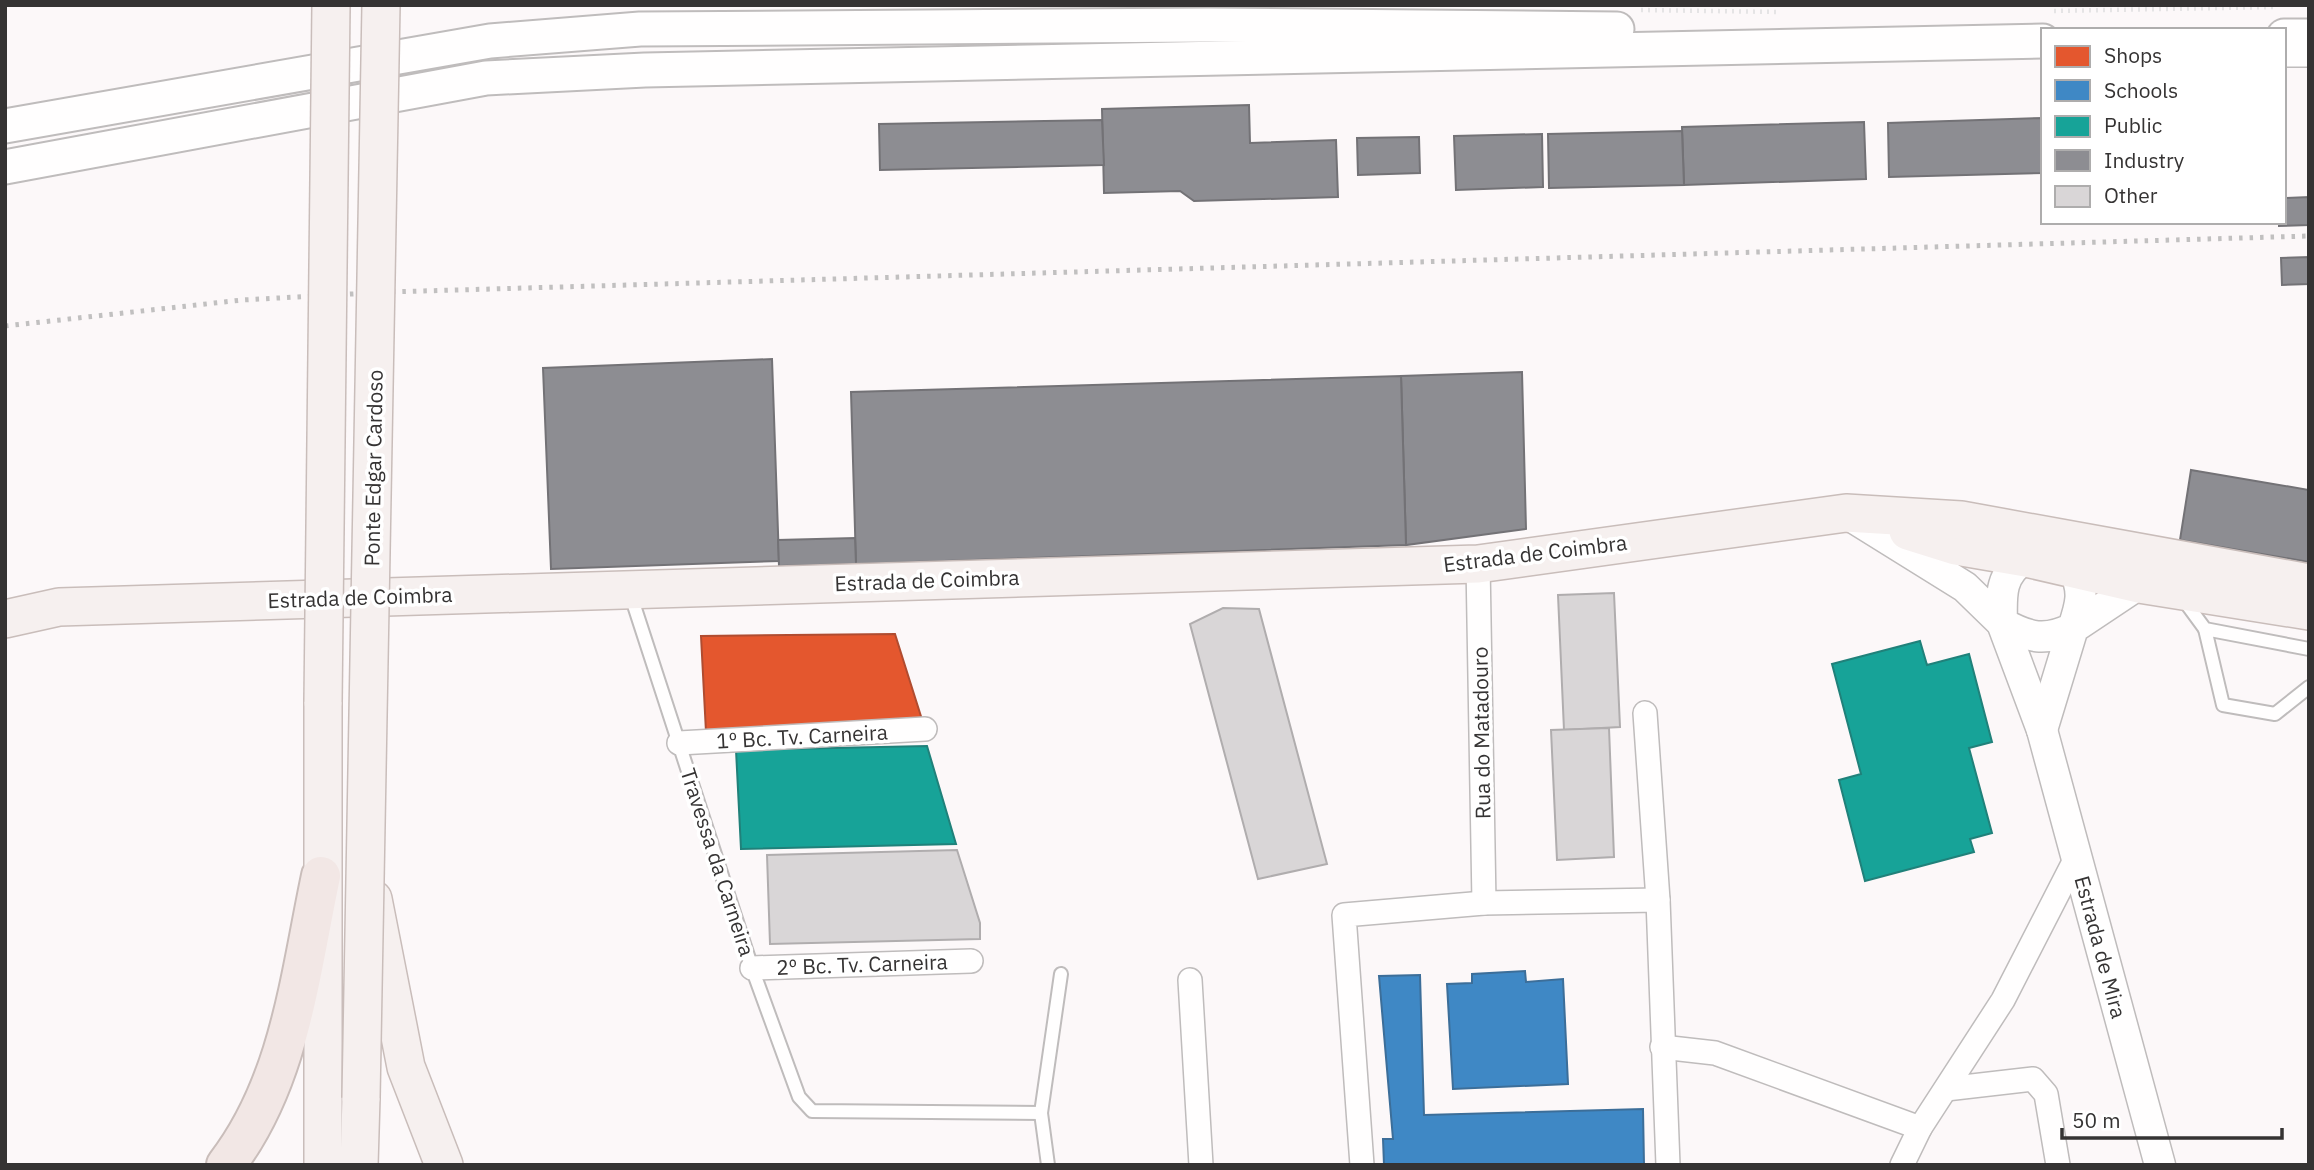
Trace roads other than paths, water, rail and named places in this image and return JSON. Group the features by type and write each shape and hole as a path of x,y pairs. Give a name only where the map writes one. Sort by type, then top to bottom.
{"highway":[{"path":"227,1164 260,1113 282,1058 321,876"}],"main road":[{"path":"323,1165 321,876 331,5"},
{"name":"Ponte Edgar Cardoso","path":"359,1165 367,870 381,5"},
{"path":"2284,21 2309,36"},
{"path":"5,126 490,41 640,29 1209,25 2041,29"},
{"path":"5,167 486,78 645,70 2041,29"},
{"path":"1846,513 1961,520 2066,553 2139,584 2309,611"},
{"path":"1846,513 1956,546 2025,558 2066,553 2309,583"},
{"name":"Estrada de Coimbra","path":"5,619 59,607 1478,564 1846,513"},
{"path":"367,870 406,1067 439,1154"}],"street":[{"path":"2286,55 2309,55"},
{"path":"1846,513 1965,587 2002,623 2022,634 2052,638 2073,628 2139,584"},
{"path":"2042,730 2083,599 2082,585 2066,553"},
{"path":"2002,623 2002,585 2006,575 2025,558"},
{"name":"Rua do Matadouro","path":"1478,564 1484,902"},
{"name":"Estrada de Mira","path":"2002,623 2042,730 2160,1165"},
{"path":"1645,713 1658,900 1668,1165"},
{"name":"1º Bc. Tv. Carneira","path":"679,743 925,729"},
{"path":"1902,1165 1920,1129 2003,1000 2077,856"},
{"path":"1362,1165 1344,915 1484,902 1658,900"},
{"name":"2º Bc. Tv. Carneira","path":"752,968 971,961"},
{"path":"1190,980 1200,1165"},
{"path":"1662,1047 1716,1053 1920,1129"},
{"path":"1946,1089 2034,1079 2046,1094 2058,1165"}],"lane":[{"path":"2175,588 2205,629 2224,705 2275,714 2309,687"},
{"name":"Travessa da Carneira","path":"629,589 752,968 799,1097 812,1111 1041,1113"},
{"path":"2205,629 2309,649"},
{"path":"1048,1165 1041,1113 1061,974"}],"railway":[{"path":"5,326 242,300 388,292 2309,236"}]}
